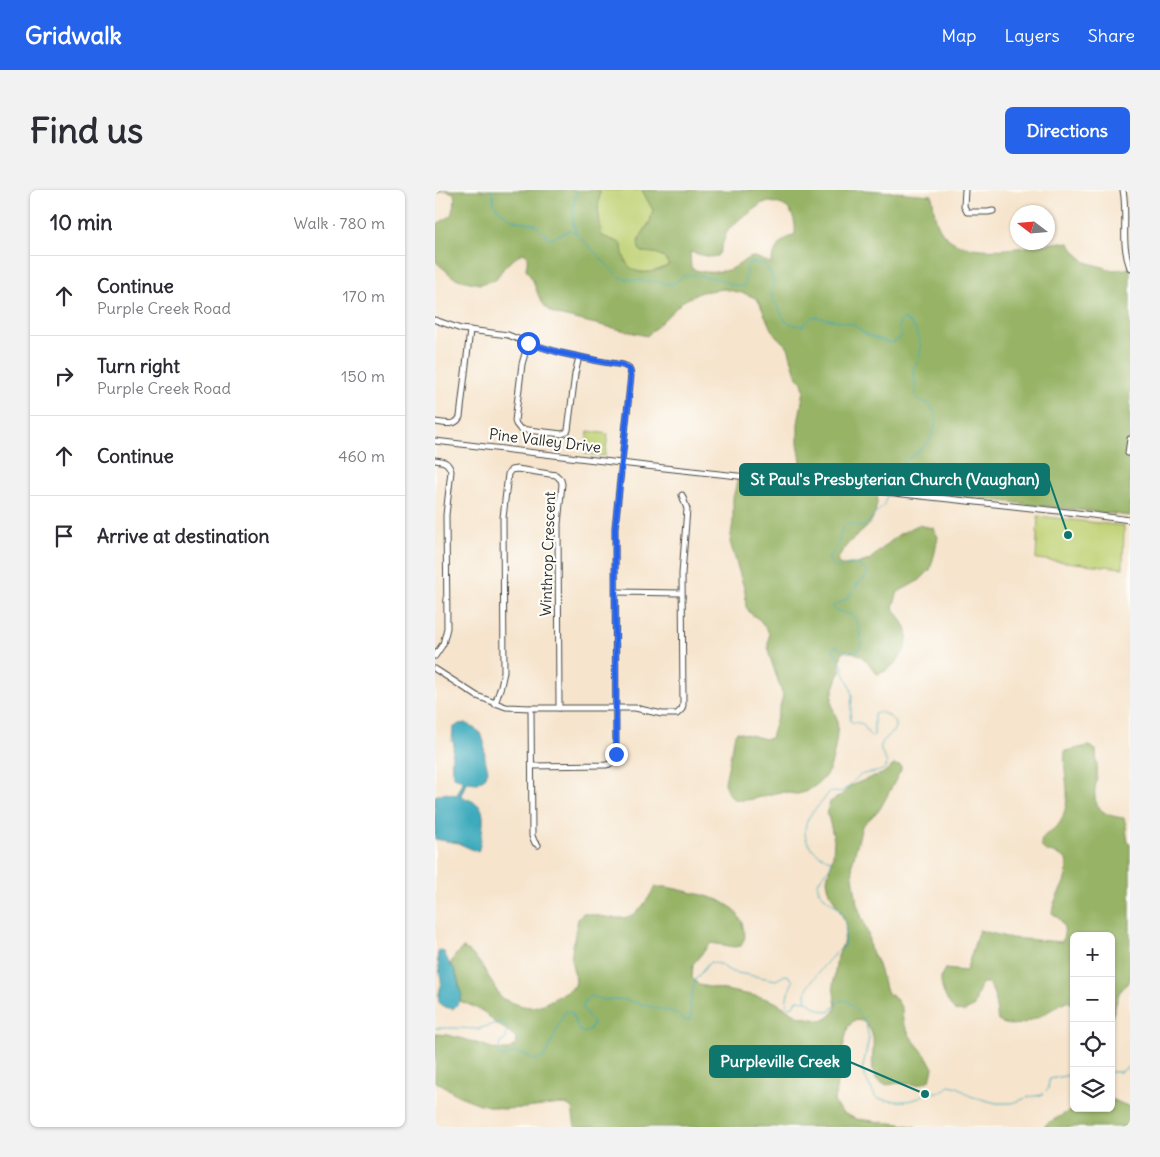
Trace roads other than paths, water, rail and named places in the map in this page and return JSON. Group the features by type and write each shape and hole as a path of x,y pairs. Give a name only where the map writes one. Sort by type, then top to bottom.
{"street":[{"path":"965,190 963,206 967,212 993,211"},
{"path":"1123,190 1127,215 1124,247 1130,268"},
{"path":"435,320 457,328 507,335 561,353 623,365 628,368 631,375 615,518 616,758 610,764 532,766"},
{"path":"435,422 455,423 460,417 470,330"},
{"path":"528,343 522,364 515,421 517,427 523,430 562,434 567,432 579,357"},
{"path":"1128,453 1130,439"},
{"name":"Pine Valley Drive","path":"435,440 1130,520"},
{"path":"435,460 447,462 451,471 446,515 447,628 443,644 435,656"},
{"name":"Winthrop Crescent","path":"495,704 504,672 504,509 508,474 511,470 517,469 556,475 562,484 559,524 559,708"},
{"path":"435,669 477,696 509,708 638,708 665,715 677,714 683,705 681,593 687,509 682,495"},
{"path":"616,592 681,593"},
{"path":"531,708 532,836 538,846"}],"water":[{"path":"466,723 481,733 488,770 485,778 477,783 466,782 461,796 481,808 483,817 478,852 458,843 435,839 435,796 445,793 457,795 463,782 453,776 451,763 454,744 452,741 453,728 459,724"},
{"path":"439,950 444,952 450,965 454,968 462,996 453,1009 442,1006 439,1002 441,983 438,962"}],"waterway":[{"path":"492,190 494,203 509,218 535,224 549,238 569,230 576,233 619,277 672,284 684,276 695,275 719,279 744,287 748,264 750,262 761,263 772,275 771,295 786,322 803,326 812,317 817,317 853,324 867,335 889,343 902,336 899,328 899,323 902,319 908,321 915,329 921,347 919,359 913,369 916,386 915,394 918,400 930,404 935,414 936,422 932,436 927,444 906,461 894,476 890,489"},
{"path":"576,190 573,222 576,233"},
{"path":"807,1001 806,992 809,985 827,961 844,946 845,922 842,913 819,890 818,886 821,878 832,865 830,860 817,853 808,843 805,831 806,825 810,816 829,792 841,791 860,775 886,767 887,762 881,746 884,740 893,732 895,725 893,720 885,714 880,712 874,714 874,735 872,737 863,724 850,721 852,695 850,686 841,662 833,650 836,646 843,650 854,652 861,647 860,633 856,619 849,614 833,609 833,606 847,599 857,585 866,577 867,572 854,564 847,564 837,568 828,559 838,546 840,534 845,525 851,524 863,527 884,505 887,496"},
{"path":"435,1028 478,1029 500,1022 507,1025 506,1039 500,1043 498,1055 502,1057 519,1053 534,1060 544,1057 565,1012 571,1011 579,1031 586,1032 590,1030 593,1023 582,1007 586,999 591,996 605,1000 622,999 676,1013 684,1020 690,1020 690,1003 695,980 710,962 723,965 732,972 776,980 785,975 789,976 793,981 787,997 788,1007 794,1006 797,1000 806,1001"},
{"path":"807,1001 827,1012 830,1012 838,1002 848,1001 865,1021 869,1038 862,1071 876,1098 907,1101 927,1093 942,1091 949,1085 958,1087 970,1096 996,1103 1012,1103 1042,1095 1048,1089 1050,1079 1070,1075"},
{"path":"1115,1072 1120,1072 1130,1066"}],"place":[{"name":"St Paul's Presbyterian Church (Vaughan)","path":"1068,535"},
{"name":"Purpleville Creek","path":"925,1094"}]}
